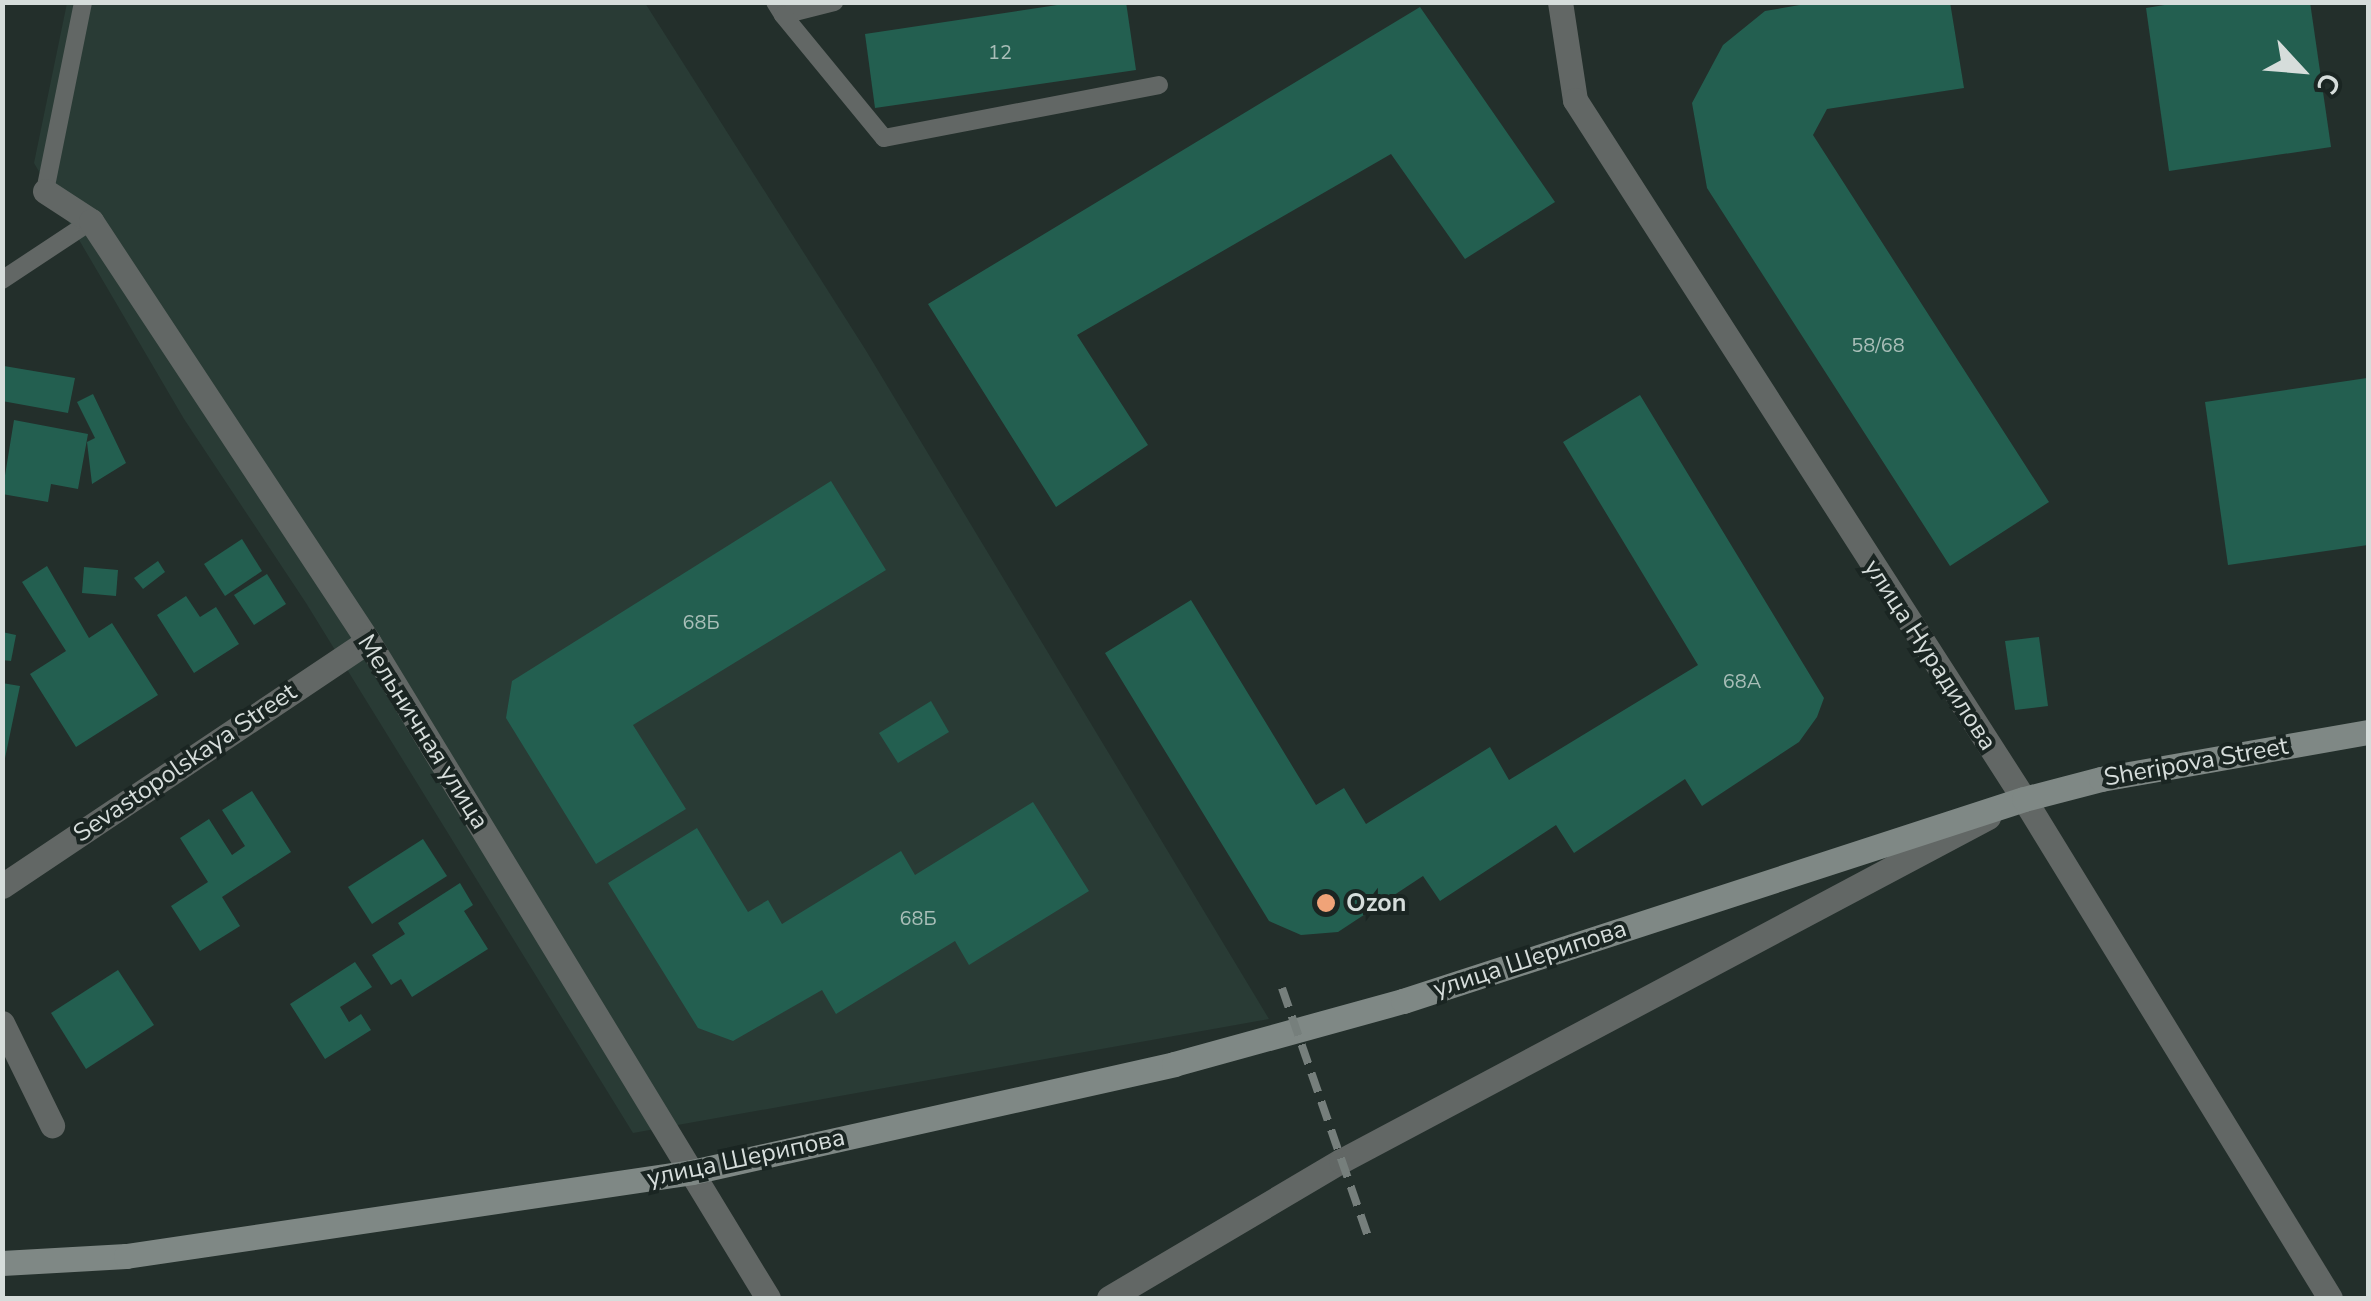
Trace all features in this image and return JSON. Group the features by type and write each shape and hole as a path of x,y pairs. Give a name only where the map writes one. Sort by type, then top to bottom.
{"main road":[{"name":"Sheripova Street","path":"2024,799 2101,778 2368,732"},
{"name":"улица Шерипова","path":"2,1262 126,1256 692,1172 1301,1032 2024,799"}],"street":[{"name":"улица Нурадилова","path":"1560,2 1574,100 2024,799 2330,1298"},
{"name":"Мельничная улица","path":"45,192 91,222 368,640 768,1298"},
{"name":"Sevastopolskaya Street","path":"2,886 368,640"},
{"path":"1109,1298 1342,1161 2024,799"},
{"path":"2,1024 52,1124"}],"lane":[{"path":"45,192 83,2"},
{"path":"779,8 834,2"},
{"path":"779,8 884,138 1159,85"},
{"path":"2,280 91,222"}],"shaded area":[{"path":"67,3 645,3 865,349 1269,1019 633,1133 306,603 184,419 34,163"}],"building":[{"path":"1077,2 1126,2 1136,70 875,108 865,34"},
{"path":"1817,2 1950,2 1964,88 1827,109 1813,135 2049,502 1950,566 1707,188 1692,103 1723,45 1765,11"},
{"path":"2183,2 2310,2 2331,147 2169,171 2146,8"},
{"path":"1420,7 1555,202 1465,259 1391,154 1077,335 1148,445 1056,507 928,304"},
{"path":"4,366 75,378 68,413 2,401"},
{"path":"2367,378 2368,545 2228,565 2205,402"},
{"path":"93,394 126,463 92,484 87,442 95,438 77,402"},
{"path":"1640,395 1824,698 1817,717 1799,742 1702,806 1685,779 1574,853 1556,825 1440,901 1423,876 1338,932 1301,935 1269,921 1105,653 1191,600 1316,805 1344,788 1366,824 1490,747 1509,780 1698,665 1563,442"},
{"path":"14,420 88,434 78,489 51,484 48,502 2,494"},
{"path":"831,481 886,570 633,725 686,809 596,864 506,718 512,681"},
{"path":"242,539 262,571 225,596 204,564"},
{"path":"158,561 165,572 143,589 134,578"},
{"path":"47,566 89,638 112,623 158,695 76,747 30,674 66,651 22,582"},
{"path":"84,567 118,570 116,596 82,593"},
{"path":"267,574 286,604 254,625 234,595"},
{"path":"186,596 200,617 216,607 239,644 194,673 157,615"},
{"path":"2,632 16,635 11,661 2,660"},
{"path":"2039,637 2048,706 2015,710 2005,641"},
{"path":"2,683 20,686 4,763 2,763"},
{"path":"931,701 949,732 898,763 879,733"},
{"path":"252,791 291,852 222,897 240,926 200,951 171,906 208,882 180,838 209,819 232,855 245,846 222,810"},
{"path":"1033,802 1089,891 969,965 955,941 836,1014 822,990 733,1041 698,1028 608,883 697,828 748,912 768,900 782,924 901,851 915,875"},
{"path":"423,839 447,876 372,924 348,887"},
{"path":"460,883 473,905 464,911 488,949 412,997 401,979 391,985 372,955 405,934 398,923"},
{"path":"355,962 372,987 340,1007 349,1022 361,1014 371,1030 325,1059 290,1004"},
{"path":"118,970 154,1025 86,1069 51,1013"}],"railway":[{"path":"1282,988 1370,1242"}],"place":[{"name":"Ozon","path":"1326,903"}]}
